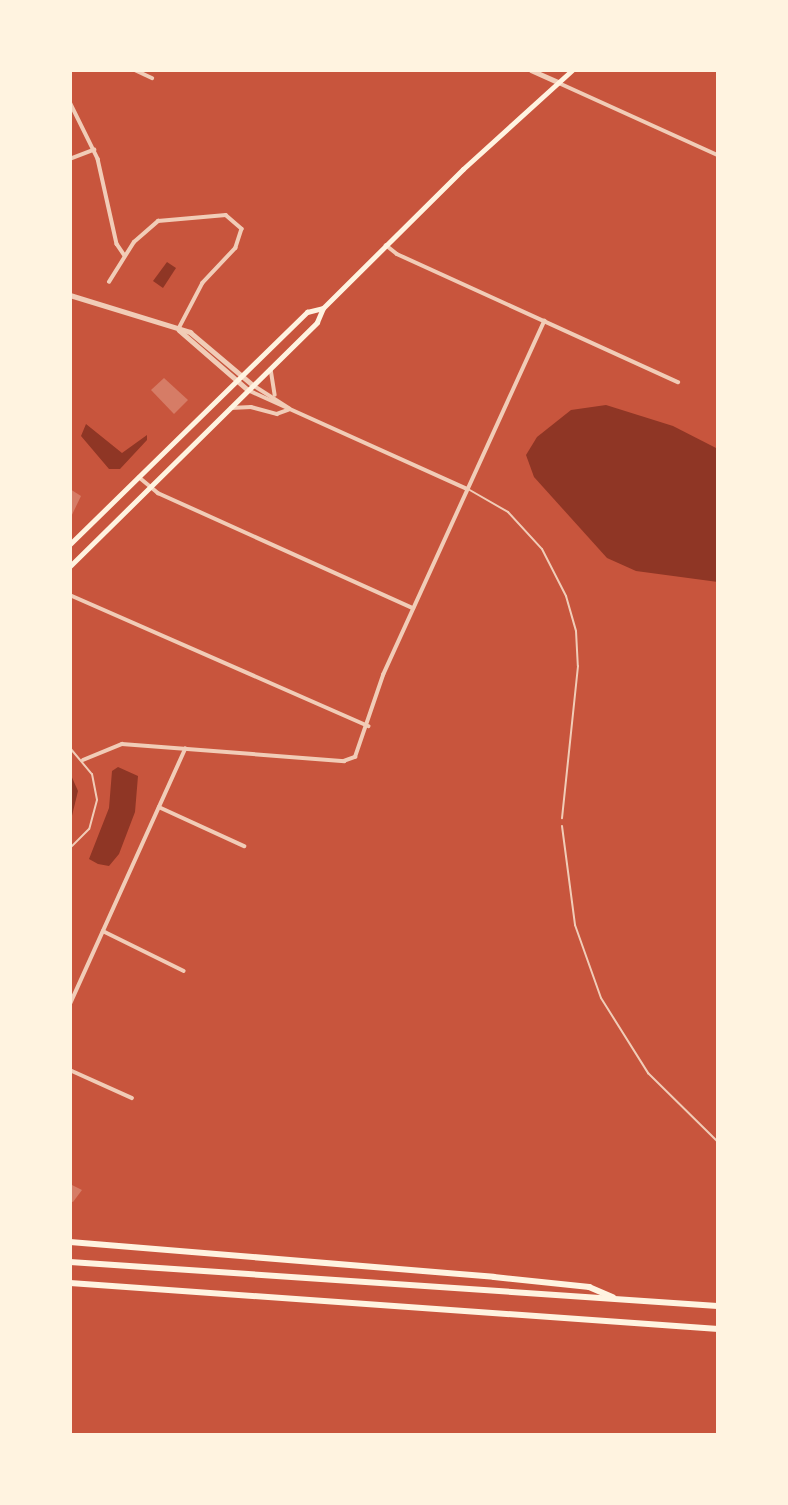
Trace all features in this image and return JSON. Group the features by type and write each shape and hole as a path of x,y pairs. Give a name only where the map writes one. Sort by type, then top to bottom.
{"highway":[{"path":"70,1242 494,1277 589,1287 618,1299"},
{"path":"70,1262 718,1306"},
{"path":"70,1283 718,1329"}],"main road":[{"path":"70,566 317,322 323,308 386,245 572,70"},
{"path":"70,544 307,312 323,308"}],"street":[{"path":"135,70 152,78"},
{"path":"531,70 718,155"},
{"path":"70,102 94,150 117,244 125,256"},
{"path":"70,159 94,150"},
{"path":"109,282 140,236 164,219 220,214 242,229 236,248 203,284 178,330"},
{"path":"386,245 397,254 678,382"},
{"path":"70,295 198,337 242,375 250,388 276,397 290,409"},
{"path":"83,760 122,744 344,761 355,757 368,726 383,676 544,321"},
{"path":"178,330 236,381 290,409 467,489"},
{"path":"272,366 269,378 276,397"},
{"path":"229,408 251,407 277,414 290,409"},
{"path":"139,477 150,488 413,608"},
{"path":"70,595 368,726"},
{"path":"70,1004 186,749"},
{"path":"159,807 244,846"},
{"path":"103,931 184,971"},
{"path":"70,1070 132,1098"}],"lane":[{"path":"467,489 508,512 533,537 566,596 578,647 562,818"},
{"path":"70,748 83,760 95,782 96,810 84,836 70,848"},
{"path":"562,827 575,925 601,998 631,1050 679,1108 718,1142"}],"shaded area":[{"path":"167,262 176,268 163,288 153,281"},
{"path":"606,405 673,426 718,449 718,582 636,571 607,558 534,477 526,455 537,437 571,410"},
{"path":"86,424 122,453 147,435 147,440 120,469 109,469 81,436"},
{"path":"118,767 138,776 135,812 119,854 109,866 89,859 109,808 112,771"},
{"path":"70,773 78,791 70,824"}],"building":[{"path":"164,378 188,400 174,414 151,390"},
{"path":"70,489 81,496 70,519"},
{"path":"70,1184 82,1190 73,1202 70,1201"}]}
